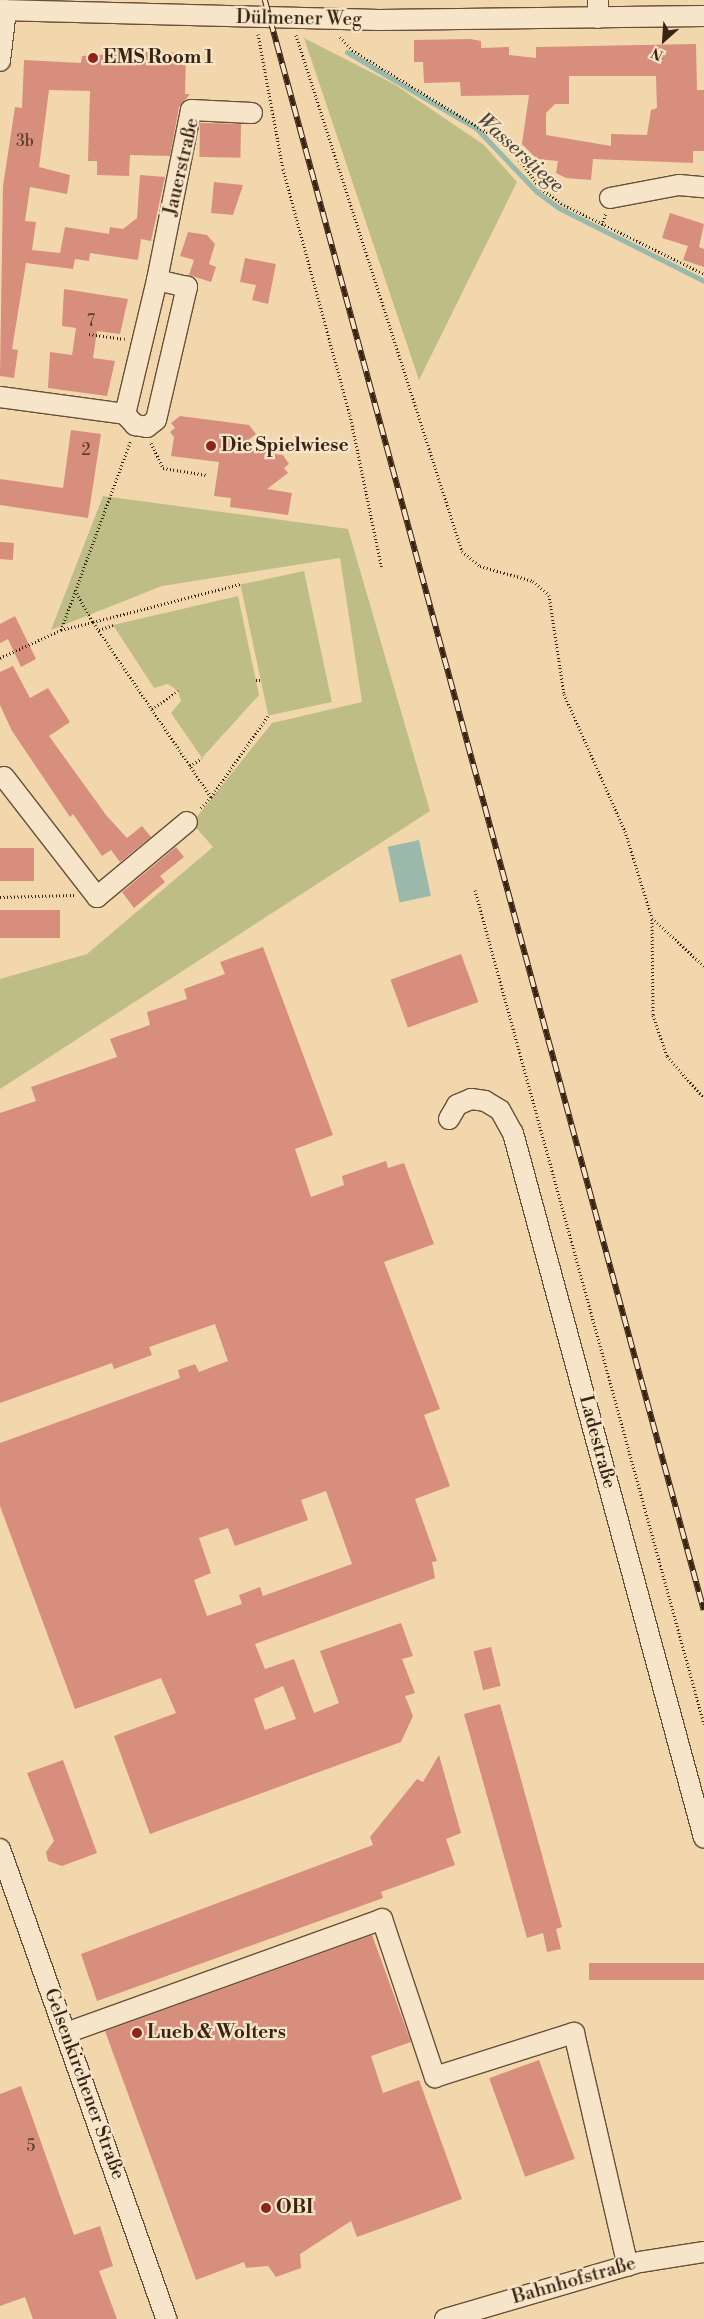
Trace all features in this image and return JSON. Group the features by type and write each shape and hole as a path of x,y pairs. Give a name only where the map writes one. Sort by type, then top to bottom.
{"street":[{"name":"Dülmener Weg","path":"3,10 113,6 256,18 291,19 598,9 704,16"},
{"path":"0,62 3,10"},
{"name":"Jauerstraße","path":"136,422 142,342 157,280 191,110 252,113"},
{"path":"610,198 679,185 704,187"},
{"path":"0,397 136,422 156,420 187,286 157,280"},
{"path":"1,775 97,897 187,822"},
{"name":"Ladestraße","path":"449,1119 457,1105 471,1099 485,1101 500,1110 513,1133 704,1838"},
{"name":"Gelsenkirchener Straße","path":"0,1849 166,2319"},
{"path":"66,2033 382,1919 435,2078 574,2033 628,2266"},
{"name":"Bahnhofstraße","path":"445,2319 628,2266 685,2252 704,2252"}],"path":[{"path":"256,18 283,168 350,415 382,569"},
{"path":"291,19 462,551 480,566 533,581 549,595 564,694 625,831 652,918 653,1015 667,1056 704,1098"},
{"path":"327,19 352,50 509,146 541,189 564,205 704,274"},
{"path":"89,334 142,342"},
{"path":"136,422 163,468 206,475"},
{"path":"61,630 136,422"},
{"path":"0,658 61,630 240,584"},
{"path":"74,590 93,622 211,797"},
{"path":"99,631 113,625"},
{"path":"152,709 178,691"},
{"path":"187,822 211,797 268,716"},
{"path":"190,766 202,758"},
{"path":"0,897 73,896 89,887"},
{"path":"475,890 704,1724"},
{"path":"652,918 704,966"}],"shaded area":[{"path":"304,38 394,84 484,145 517,182 419,380"},
{"path":"103,496 348,529 430,811 0,1089 0,979 87,954 213,847 192,823 272,723 362,702 340,558 162,586 51,630"},
{"path":"304,571 332,702 268,716 240,585"},
{"path":"238,596 259,695 202,758 171,713 181,701 178,691 168,684 154,688 113,625"},
{"path":"419,840 431,896 400,902 388,847"}],"building":[{"path":"470,39 481,41 481,48 509,47 509,55 536,58 536,47 696,44 697,90 704,90 704,151 693,151 693,163 593,159 591,180 566,178 556,173 558,161 537,159 522,144 529,95 461,96 460,82 424,83 423,62 414,62 414,40","holes":["569,76 656,76 657,108 651,110 647,135 611,134 611,146 546,135 546,113 555,104 569,104"]},
{"path":"147,52 186,53 185,94 190,94 179,107 170,156 130,155 129,176 97,175 97,161 88,161 90,91 49,90 39,167 70,175 67,194 30,187 25,221 36,222 32,250 60,253 65,227 109,234 110,227 123,229 137,218 140,175 165,177 151,241 141,239 138,260 90,253 89,261 75,259 73,269 26,263 12,349 18,350 14,378 0,376 3,186 15,107 22,108 24,60 81,63 82,56"},
{"path":"200,123 241,124 240,158 199,157"},
{"path":"214,182 243,185 233,215 211,213"},
{"path":"670,213 704,224 699,247 704,249 704,267 683,260 688,246 662,238"},
{"path":"188,232 207,235 215,244 209,264 216,267 211,282 189,275 194,260 180,256"},
{"path":"245,258 276,264 268,304 252,300 256,285 240,282"},
{"path":"64,289 128,299 120,334 97,331 93,358 115,361 107,396 48,388 50,352 72,355 76,328 62,326"},
{"path":"180,416 249,425 256,434 237,449 283,455 289,464 284,468 288,473 267,489 292,493 288,515 230,507 231,498 214,496 219,462 171,456 174,437 170,432 175,428 171,423"},
{"path":"71,430 101,434 88,518 0,505 0,479 63,488"},
{"path":"0,542 14,543 13,560 0,559"},
{"path":"15,616 36,659 21,667 8,639 0,643 0,624"},
{"path":"13,666 30,698 48,688 70,722 49,736 106,815 127,838 142,826 151,837 120,862 111,850 102,856 73,814 70,817 12,731 0,705 0,672"},
{"path":"176,847 184,857 160,876 165,882 134,908 122,892"},
{"path":"0,848 34,848 34,881 0,881"},
{"path":"0,910 60,910 60,938 0,938"},
{"path":"263,947 333,1135 295,1149 311,1197 344,1185 342,1176 386,1161 388,1168 404,1163 434,1244 384,1262 440,1409 424,1415 450,1486 415,1499 437,1561 432,1562 435,1578 255,1644 265,1669 294,1659 314,1713 339,1703 320,1651 401,1623 413,1656 402,1659 415,1693 405,1696 413,1716 401,1742 150,1834 114,1736 176,1713 161,1678 75,1709 0,1506 0,1443 180,1378 178,1370 195,1364 199,1372 228,1361 215,1324 149,1347 152,1355 114,1369 112,1363 0,1403 0,1113 36,1101 31,1087 117,1057 110,1039 150,1025 147,1012 187,999 184,989 225,974 220,962","holes":["326,1491 352,1564 263,1596 260,1587 239,1595 242,1604 207,1616 194,1580 211,1573 199,1538 228,1528 235,1546 308,1520 301,1500","283,1686 296,1719 265,1730 254,1699"]},
{"path":"461,954 478,1002 408,1028 391,980"},
{"path":"491,1647 501,1686 483,1690 474,1651"},
{"path":"500,1704 562,1927 556,1929 561,1949 547,1952 543,1933 527,1938 464,1714"},
{"path":"439,1755 461,1833 446,1839 455,1865 381,1892 383,1898 97,2001 81,1954 373,1845 370,1837 417,1779 423,1782"},
{"path":"63,1760 97,1853 62,1866 48,1861 46,1852 54,1841 27,1773"},
{"path":"372,1935 411,2042 371,2056 383,2093 419,2080 462,2199 357,2237 351,2221 300,2254 301,2268 276,2277 268,2266 246,2268 244,2262 196,2280 105,2031"},
{"path":"589,1963 704,1963 704,1980 589,1980"},
{"path":"539,2060 575,2159 525,2177 489,2078"},
{"path":"21,2086 74,2235 100,2226 113,2266 99,2271 117,2319 33,2319 25,2297 0,2306 0,2094"}],"waterway":[{"name":"Wasserstiege","path":"347,52 477,129 537,192 559,208 704,281"}],"railway":[{"path":"265,0 704,1610"}],"place":[{"name":"EMS Room 1","path":"93,58"},
{"name":"Die Spielwiese","path":"211,446"},
{"name":"Lueb & Wolters","path":"137,2033"},
{"name":"OBI","path":"266,2208"}]}
